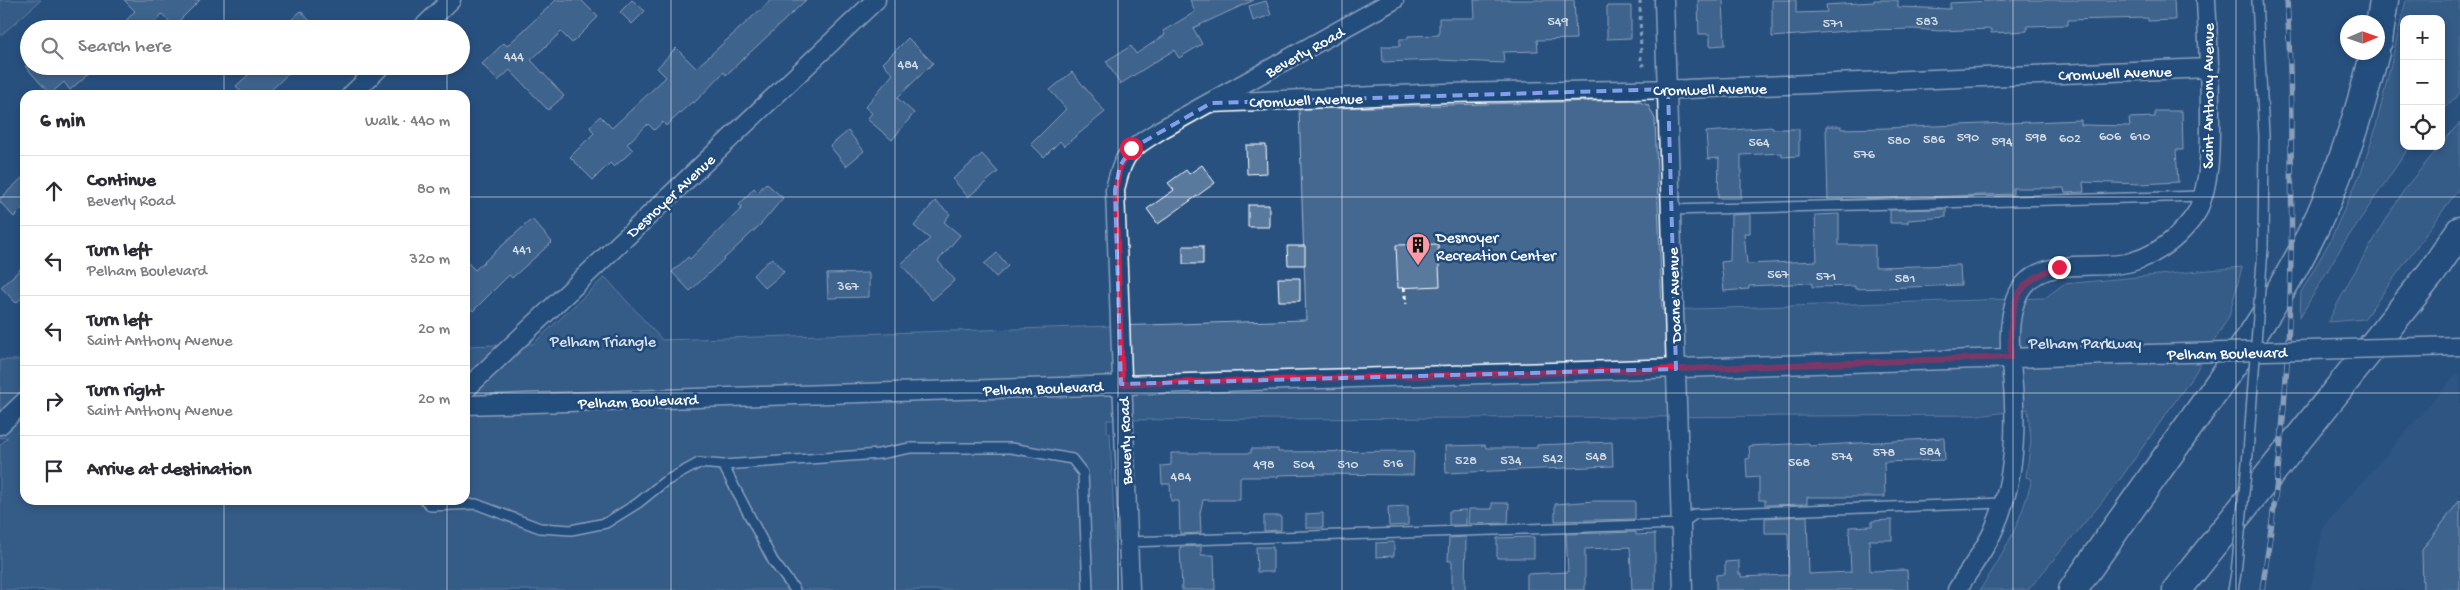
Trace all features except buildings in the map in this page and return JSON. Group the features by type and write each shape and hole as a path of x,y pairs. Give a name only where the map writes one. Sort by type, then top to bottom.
{"highway":[{"path":"2382,15 2384,0"},
{"path":"2072,590 2221,382 2286,280 2311,234 2333,184 2360,107 2373,60"},
{"path":"2177,590 2432,272 2460,231"}],"street":[{"path":"430,20 451,0"},
{"name":"Desnoyer Avenue","path":"470,385 876,0"},
{"name":"Beverly Road","path":"1130,590 1115,190 1120,166 1131,148 1394,0"},
{"name":"Doane Avenue","path":"1664,0 1683,590"},
{"name":"Saint Anthony Avenue","path":"1957,590 1994,530 2004,503 2015,451 2010,333 2017,298 2026,282 2041,272 2059,267 2118,264 2151,254 2162,249 2187,227 2197,212 2203,196 2209,165 2210,68 2206,0"},
{"name":"Cromwell Avenue","path":"1211,102 1437,94 1668,90 2210,68"},
{"path":"356,90 372,75"},
{"name":"Pelham Boulevard","path":"470,405 1676,369 2011,357 2460,346"},
{"path":"2,421 20,405"},
{"path":"2,421 20,419"}],"lane":[{"path":"2233,590 2248,452 2263,248 2264,136 2257,0"},
{"path":"1670,210 2203,196"},
{"path":"470,504 476,504 540,528 571,530 606,523 664,482 699,463 723,465 879,454 910,448 1011,448 1072,460 1083,473 1088,590"},
{"path":"723,465 773,561 794,590"},
{"path":"1128,542 1681,524 1695,514 2004,503"},
{"path":"430,505 454,505"}],"path":[{"path":"1640,0 1641,63 1644,66"},
{"path":"1404,288 1406,304"}],"highlighted area":[{"path":"1668,89 1676,369 1121,384 1115,190 1120,166 1131,149 1211,103"}],"shaded area":[{"path":"2455,376 2460,376 2460,590 2310,590 2324,526"}],"green space":[{"path":"0,0 41,0 0,36"},
{"path":"2406,0 2460,0 2460,93 2445,107 2445,15 2402,15"},
{"path":"2400,25 2400,150 2407,150 2342,246 2300,317 2301,292 2329,243 2362,170 2375,131"},
{"path":"1633,100 1648,105 1655,119 1662,310 2045,298 2064,284 2242,267 2229,316 2193,376 2113,489 2028,590 1980,590 2011,537 2032,479 2026,477 2031,441 2028,409 1985,415 1107,420 1107,432 1110,433 1117,590 0,590 0,445 8,437 0,438 0,360 20,360 20,505 470,505 470,346 533,344 605,277 662,340 1306,320 1299,109"},
{"path":"2460,122 2460,186 2455,194 2364,319 2328,322 2351,278 2406,187 2437,150 2445,150 2445,140"}],"railway":[{"path":"2262,590 2277,480 2287,370 2292,203 2287,0"}],"place":[{"name":"Desnoyer Recreation Center","path":"1418,266"}],"route":[{"path":"1131,148 1120,166 1115,190 1122,384 1654,370 2011,357 2010,333 2014,309 2021,290 2026,282 2041,272 2059,267"}],"park label":[{"name":"Pelham Triangle","path":"603,340"},
{"name":"Pelham Parkway","path":"2085,342"}]}
